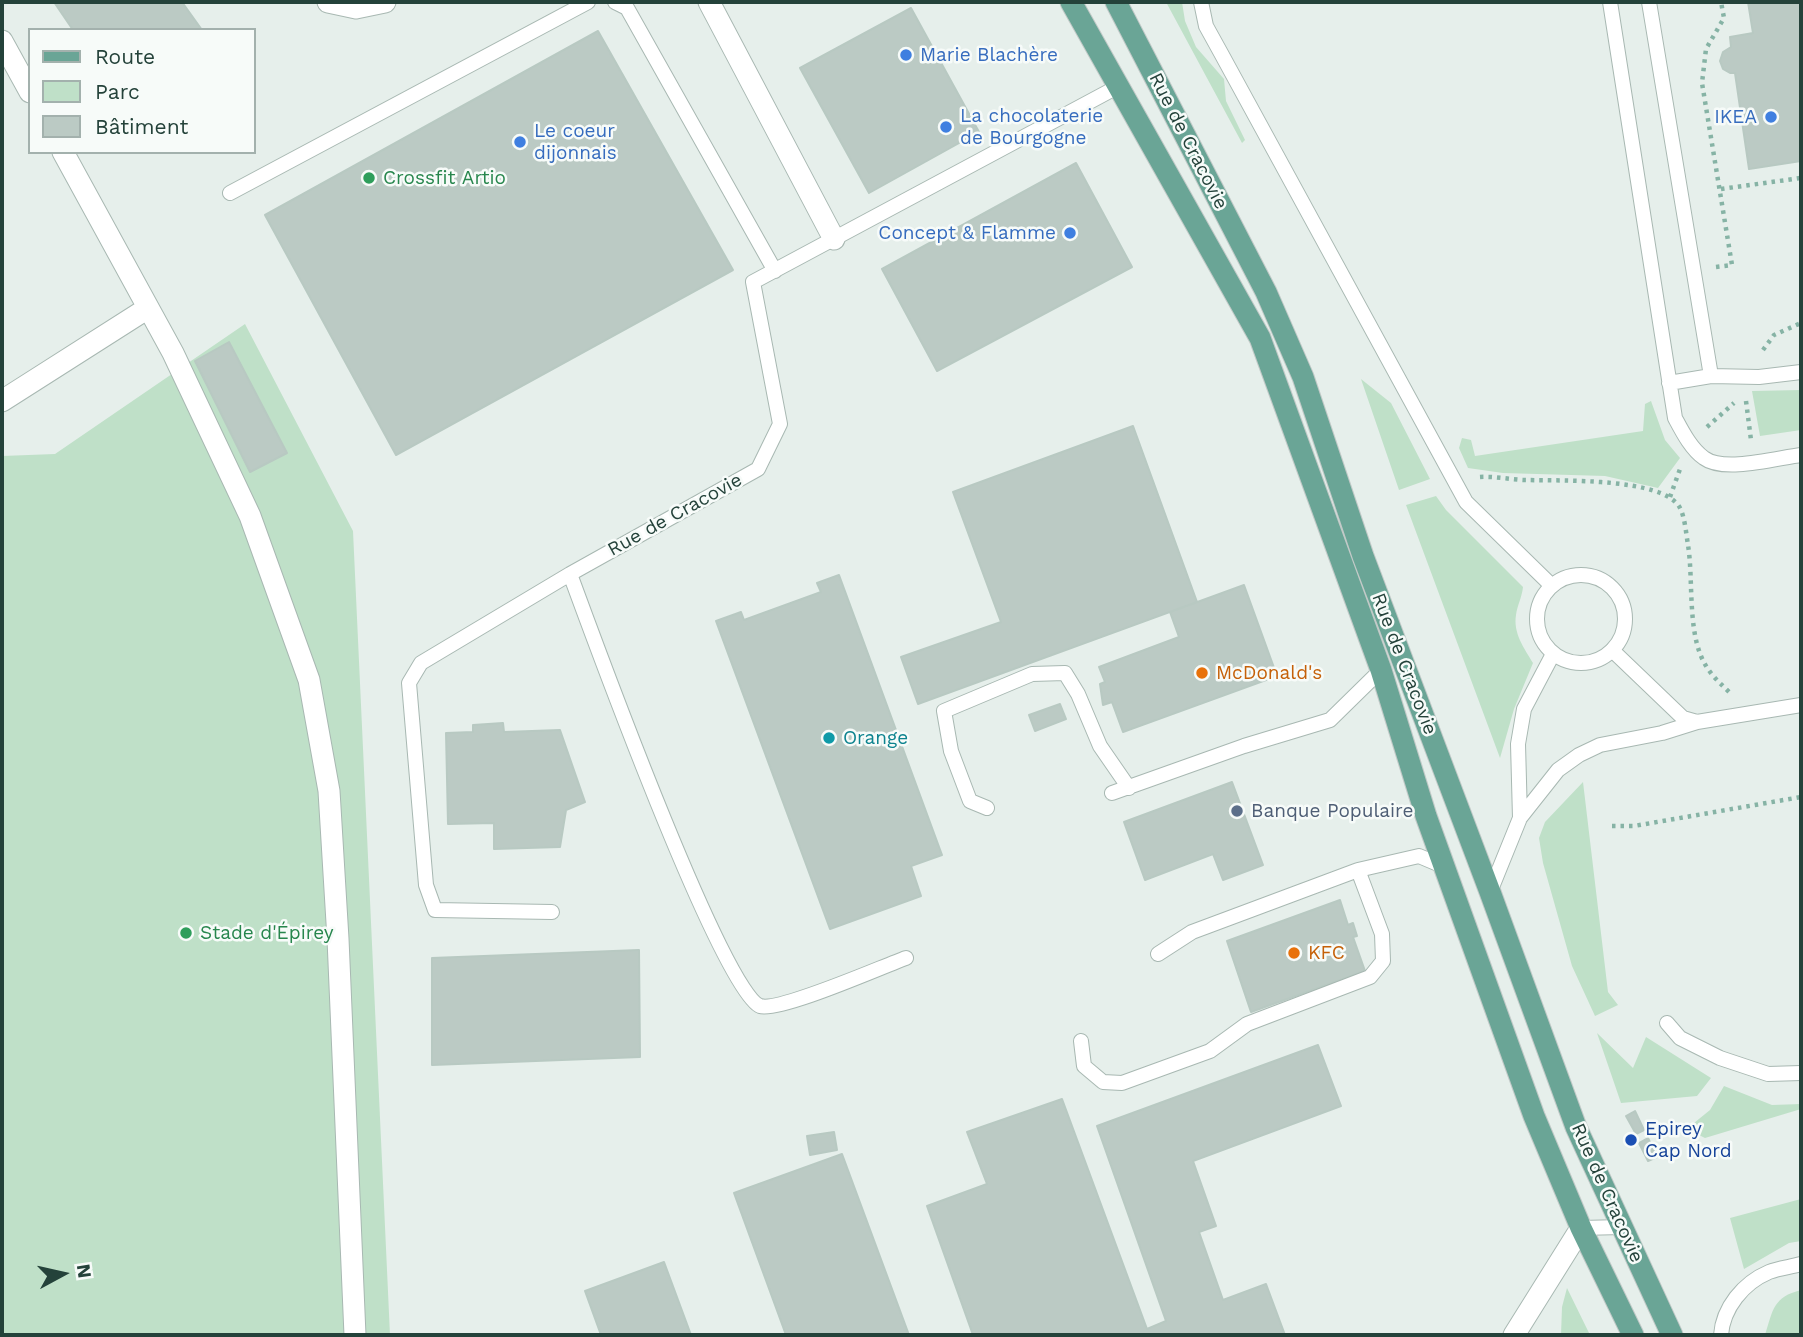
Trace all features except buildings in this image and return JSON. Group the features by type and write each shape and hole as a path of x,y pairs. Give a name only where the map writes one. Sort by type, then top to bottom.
{"main road":[{"name":"Rue de Cracovie","path":"1071,2 1260,338 1381,670 1426,816 1534,1116 1581,1228 1633,1335"},
{"name":"Rue de Cracovie","path":"1116,2 1266,292 1303,377 1363,556 1576,1127 1672,1335"}],"street":[{"path":"328,2 356,8 385,2"},
{"path":"709,2 834,239"},
{"path":"2,41 28,88"},
{"path":"64,154 173,354 250,516 309,680 329,791 355,1335"},
{"path":"2,401 148,308"},
{"path":"1514,1335 1581,1228"}],"lane":[{"path":"230,193 588,2"},
{"path":"615,2 627,8 775,271"},
{"path":"1201,2 1206,26 1466,502 1552,586"},
{"path":"1610,2 1669,383 1679,425 1704,458 1718,464 1731,465 1801,455"},
{"path":"1649,2 1711,376"},
{"name":"Rue de Cracovie","path":"552,912 435,910 426,885 409,683 421,663 570,574 758,469 780,424 752,282 1119,86"},
{"path":"1669,383 1711,376 1742,377 1801,372"},
{"path":"570,574 638,760 717,941 752,1002 763,1007 791,1001 906,958"},
{"path":"1580,575 1595,577 1619,596 1625,626 1620,641 1612,650 1597,661 1582,664 1567,662 1553,654 1543,642 1537,628 1537,613 1542,598 1552,586 1564,578 1580,575"},
{"path":"1612,650 1683,718 1697,722"},
{"path":"1520,818 1518,744 1524,709 1553,654"},
{"path":"1112,793 1244,746 1330,720 1381,670"},
{"path":"987,808 970,801 951,751 944,711 1032,674 1065,673 1078,694 1100,746 1129,788"},
{"path":"1490,892 1520,818 1558,770 1579,755 1600,745 1662,733 1697,722 1801,705"},
{"path":"1158,954 1192,932 1358,870 1419,856 1445,867"},
{"path":"1082,1041 1084,1066 1103,1082 1122,1083 1210,1051 1247,1024 1370,977 1383,961 1382,934 1358,870"},
{"path":"1668,1023 1680,1038 1720,1058 1768,1074 1801,1073"},
{"path":"1581,1228 1622,1227"},
{"path":"1721,1335 1722,1320 1743,1288 1769,1272 1801,1264"}],"path":[{"path":"1721,2 1724,18 1706,49 1702,83 1732,265"},
{"path":"1721,189 1801,178"},
{"path":"1759,461 1751,439 1742,377 1774,335 1801,323"},
{"path":"1455,482 1483,476 1514,480 1600,481 1670,497 1680,508 1685,526 1695,637 1707,668 1735,698 1738,716"},
{"path":"1612,826 1634,825 1801,797"}],"green space":[{"path":"1166,2 1182,2 1185,21 1196,47 1224,79 1226,101 1245,140 1242,143"},
{"name":"Stade d'Épirey","path":"245,324 353,531 390,1335 2,1335 2,456 55,454"},
{"path":"1361,379 1391,403 1430,479 1399,490"},
{"path":"1801,390 1801,430 1760,436 1752,391"},
{"path":"1651,401 1665,440 1680,458 1658,488 1605,476 1503,473 1468,468 1459,448 1462,438 1471,440 1475,456 1643,431 1645,404"},
{"path":"1436,496 1446,510 1523,587 1516,628 1533,663 1514,709 1500,758 1406,505"},
{"path":"1583,782 1608,992 1618,1005 1595,1016 1572,966 1543,863 1539,838 1545,822"},
{"path":"1597,1033 1633,1068 1646,1037 1711,1078 1697,1096 1621,1103"},
{"path":"1724,1086 1772,1105 1801,1104 1801,1109 1705,1138 1699,1135 1694,1123 1710,1110"},
{"path":"1801,1199 1801,1241 1789,1243 1744,1269 1730,1218"},
{"path":"1567,1288 1590,1335 1561,1335 1562,1307"},
{"path":"1801,1290 1801,1335 1765,1335 1779,1301"}],"place":[{"name":"Marie Blachère","path":"906,55"},
{"name":"IKEA","path":"1771,117"},
{"name":"La chocolaterie de Bourgogne","path":"946,127"},
{"name":"Le coeur dijonnais","path":"520,142"},
{"name":"Crossfit Artio","path":"369,178"},
{"name":"Concept & Flamme","path":"1070,233"},
{"name":"McDonald's","path":"1202,673"},
{"name":"Orange","path":"829,738"},
{"name":"Banque Populaire","path":"1237,811"},
{"name":"Stade d'Épirey","path":"186,933"},
{"name":"KFC","path":"1294,953"},
{"name":"Epirey Cap Nord","path":"1631,1140"}]}
